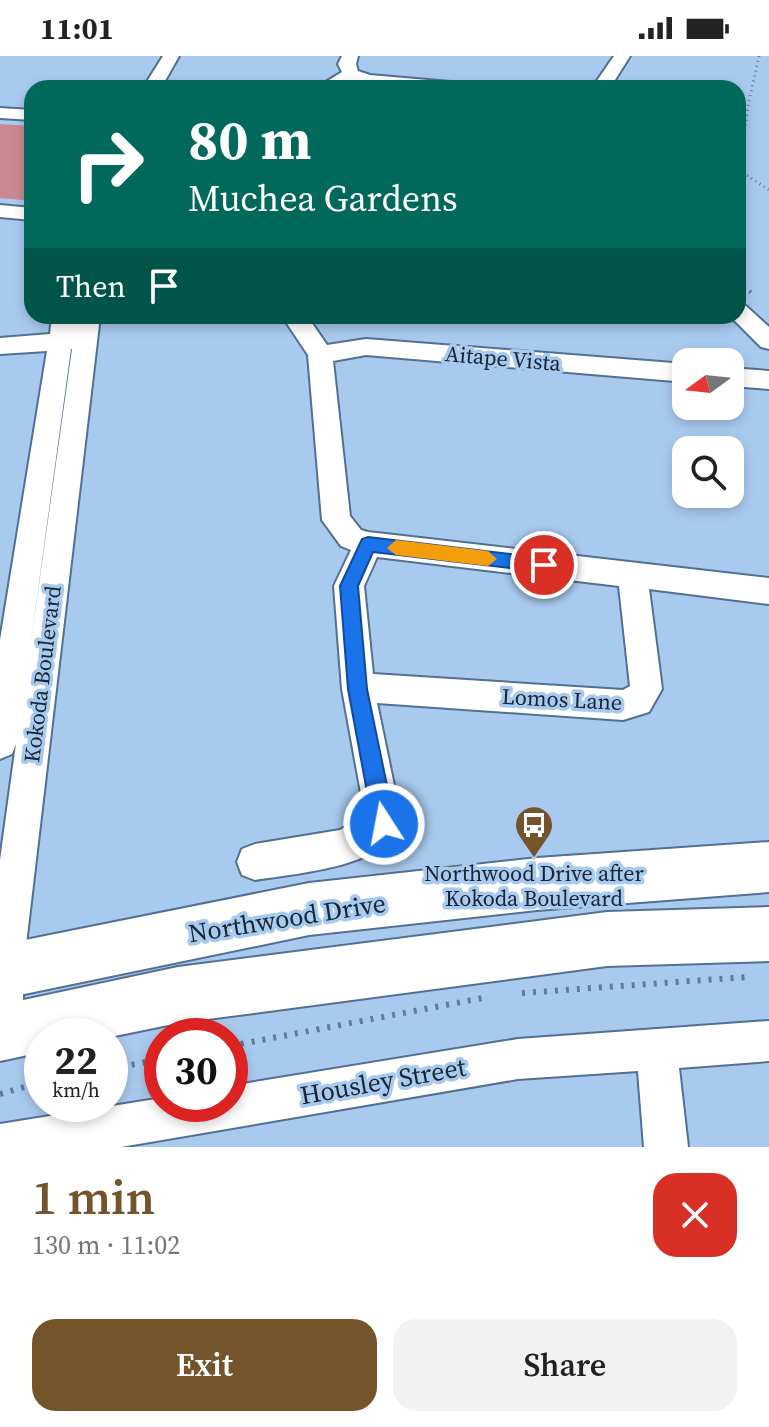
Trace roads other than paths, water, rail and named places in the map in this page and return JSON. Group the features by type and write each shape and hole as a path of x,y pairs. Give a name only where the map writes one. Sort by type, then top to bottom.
{"street":[{"path":"157,80 171,56"},
{"path":"176,80 189,56"},
{"path":"606,80 622,56"},
{"path":"334,80 350,65 368,80"},
{"path":"0,113 24,114"},
{"path":"0,211 24,213"},
{"path":"746,319 769,341"},
{"path":"301,324 320,355 336,520 351,538 368,544 769,591"},
{"path":"0,346 74,328"},
{"name":"Kokoda Boulevard","path":"0,743 74,328"},
{"name":"Kokoda Boulevard","path":"1,1033 2,971 74,328"},
{"name":"Aitape Vista","path":"320,355 366,347 672,372"},
{"path":"744,378 769,380"},
{"path":"255,862 345,847 384,824 358,689 349,586 368,544"},
{"name":"Lomos Lane","path":"358,689 400,688 623,705 638,701 646,689 632,575"},
{"name":"Northwood Drive","path":"2,971 309,909 537,884 769,867"},
{"path":"1,1033 178,995 607,939 761,955"},
{"name":"Housley Street","path":"0,1146 518,1059 769,1041"},
{"path":"656,1049 666,1147"}],"place":[{"name":"Northwood Drive after Kokoda Boulevard","path":"534,859"}]}
